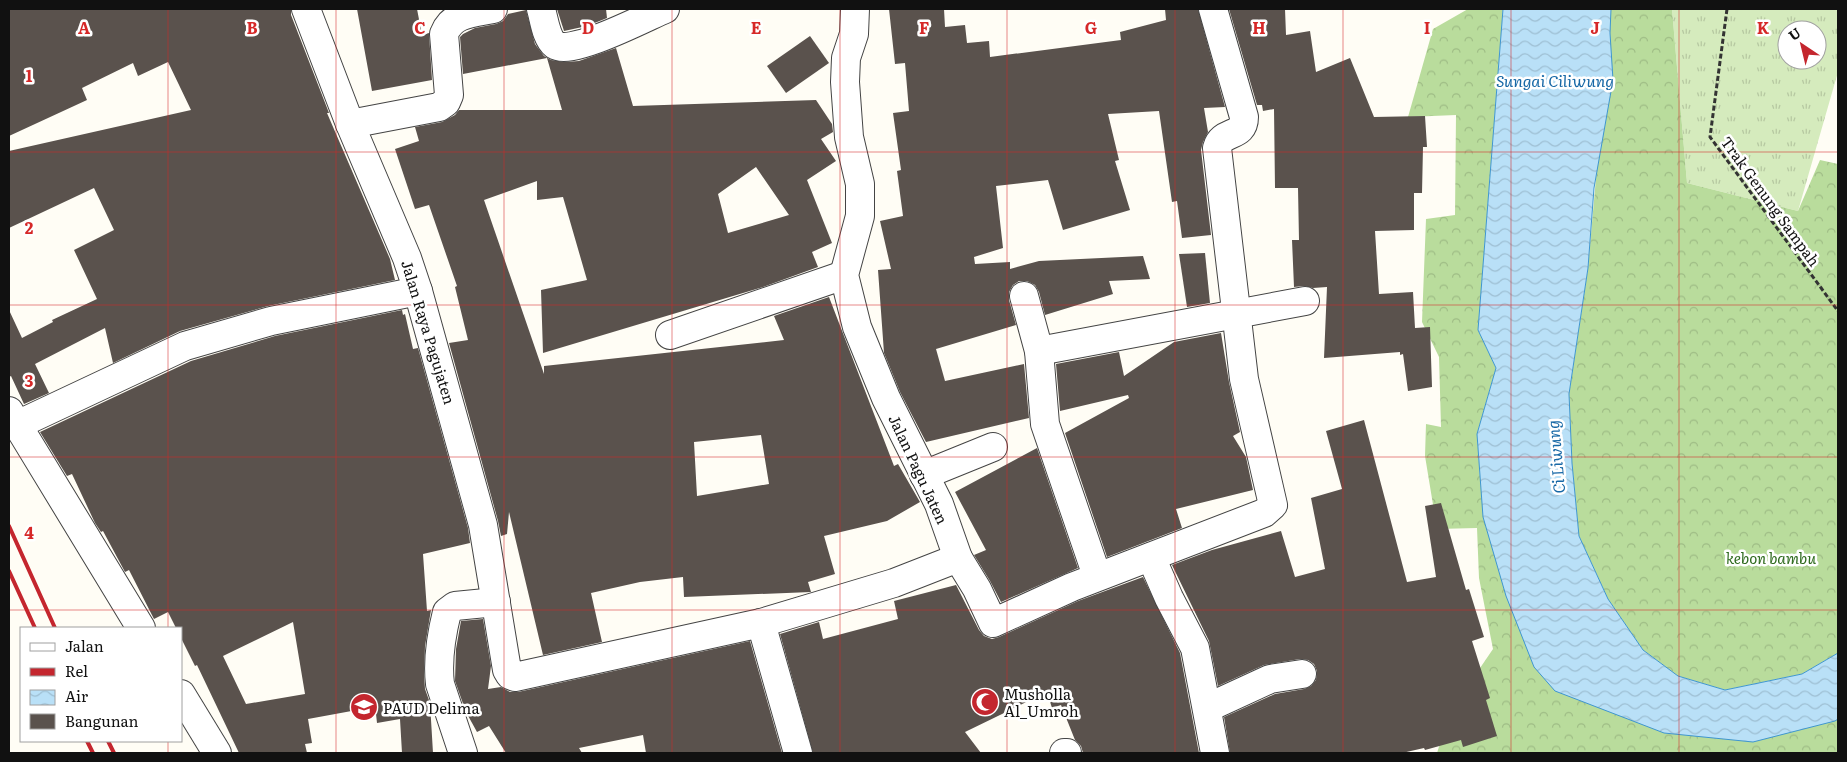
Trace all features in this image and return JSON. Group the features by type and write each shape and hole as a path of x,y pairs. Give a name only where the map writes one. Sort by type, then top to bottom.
{"street":[{"name":"Jalan Raya Pagujaten","path":"306,9 350,124 407,258 418,291 484,525 507,670 515,677 761,623"},
{"path":"350,124 439,108 446,102 449,95 444,34 447,26 460,16 493,9"},
{"path":"541,9 549,37 556,45 566,48 597,40 665,9"},
{"name":"Jalan Pagu Jaten","path":"855,9 854,34 846,58 845,82 849,137 860,184 860,216 844,275 860,336 886,398 939,504 958,558 977,589 993,623 1048,596 1097,576"},
{"path":"1024,296 1039,351 1046,424 1097,576 1264,513 1272,505 1244,378 1217,148 1222,138 1241,128 1244,123 1244,116 1213,9"},
{"path":"670,335 844,275"},
{"path":"140,627 13,418 185,346 271,322 418,291"},
{"path":"1039,351 1305,301"},
{"path":"924,474 994,447"},
{"path":"1151,557 1169,598 1195,648 1215,753"},
{"path":"798,753 761,623 902,580 958,558"},
{"path":"464,753 440,684 438,673 440,644 447,612 450,609 455,606 496,602"},
{"path":"1207,708 1270,679 1302,674"},
{"path":"182,696 217,753"}],"path":[{"name":"Trak Genung Sampah","path":"1728,9 1710,137 1838,311"}],"green space":[{"path":"1468,9 1503,9 1478,330 1496,368 1477,434 1480,477 1534,667 1838,719 1838,753 1437,753 1450,712 1493,649 1479,578 1477,528 1437,529 1425,456 1426,424 1441,427 1439,357 1422,322 1426,219 1455,215 1456,115 1408,117 1433,29"},
{"name":"kebon bambu","path":"1611,9 1672,9 1687,183 1798,211 1820,160 1838,164 1838,653 1802,674 1725,690 1678,676 1643,650 1608,599 1579,536 1572,463 1569,394 1588,268"},
{"path":"1672,9 1838,9 1838,72 1798,211 1687,183"}],"water":[{"name":"Sungai Ciliwung","path":"1503,9 1611,9 1610,33 1613,80 1594,188 1588,268 1569,394 1572,463 1579,536 1608,599 1643,650 1678,676 1725,690 1802,674 1838,653 1838,719 1835,721 1753,742 1664,733 1555,691 1534,667 1506,596 1483,517 1477,434 1496,368 1478,330"}],"building":[{"path":"9,9 291,9 291,15 329,113 327,113 390,259 395,280 268,306 180,331 113,363 105,328 35,364 49,393 24,404 11,376 9,377 9,310 22,338 53,322 52,320 97,299 74,250 114,230 94,188 9,228 9,151 191,110 168,62 138,76 133,63 82,88 87,100 9,136"},
{"path":"357,9 417,9 422,35 429,33 432,80 372,91"},
{"path":"557,9 606,9 607,18 587,26 564,31"},
{"path":"889,9 944,9 945,27 965,25 967,43 989,41 990,57 1121,40 1120,32 1166,20 1165,9 1198,9 1225,107 1204,108 1208,132 1201,150 1211,235 1182,238 1177,201 1172,202 1159,111 1108,114 1119,160 1115,161 1130,210 1063,230 1048,180 996,186 1003,248 974,257 975,264 1010,262 1010,269 1039,261 1143,256 1150,279 1109,281 1113,294 1045,315 1039,292 1035,285 1027,281 1019,281 1013,285 1009,292 1009,300 1016,325 936,349 945,381 1024,364 1029,418 926,442 900,392 884,353 878,270 891,269 880,221 903,216 897,171 901,170 893,113 909,111 905,63 895,64"},
{"path":"1229,9 1285,9 1286,35 1310,31 1316,72 1350,58 1374,117 1425,116 1427,147 1423,147 1422,193 1414,193 1414,230 1375,231 1379,294 1413,292 1415,328 1430,327 1432,387 1408,391 1403,354 1400,355 1400,352 1324,358 1327,287 1294,287 1292,240 1299,240 1298,188 1275,188 1274,109 1263,111 1262,105 1257,105"},
{"path":"526,10 535,44 544,56 551,60 579,61 616,48 633,106 816,100 832,124 833,132 821,139 836,161 807,180 832,243 812,252 818,267 763,287 543,353 541,290 587,280 563,197 537,200 537,181 484,200 544,374 544,366 784,340 774,316 829,297 894,466 898,464 920,502 887,521 824,536 835,574 808,582 811,592 684,597 683,577 640,582 591,593 602,642 543,655 509,512 507,534 501,536 449,343 468,340 455,287 457,286 429,205 415,209 395,149 419,141 415,127 442,122 455,115 459,110 562,110 547,58 463,74 460,37 475,28 503,21 508,14","holes":["756,167 789,215 728,233 718,194","761,435 769,484 697,496 694,442"]},
{"path":"810,36 829,63 786,93 767,66"},
{"path":"1205,253 1210,303 1187,307 1179,254"},
{"path":"402,310 403,315 405,314 413,349 418,348 468,528 470,543 423,554 427,611 431,610 425,646 424,675 425,689 430,703 433,753 402,753 400,719 377,723 376,714 358,717 357,710 308,719 312,743 305,744 307,753 239,753 197,665 195,666 182,640 182,627 176,627 168,612 154,619 129,570 125,572 103,531 101,532 95,523 72,474 67,476 40,432 191,361 275,336","holes":["293,622 305,694 246,704 223,656"]},
{"path":"1221,333 1240,432 1233,436 1246,457 1253,490 1176,509 1182,528 1107,557 1065,433 1129,398 1128,395 1060,411 1056,364 1119,352 1124,376 1174,342"},
{"path":"1364,420 1407,582 1436,577 1425,506 1441,503 1466,590 1469,589 1484,637 1472,641 1490,698 1486,700 1497,736 1463,747 1461,740 1425,750 1424,748 1402,753 1230,753 1224,717 1275,694 1311,686 1316,680 1317,671 1314,664 1308,660 1300,659 1264,665 1218,686 1209,641 1172,565 1212,550 1281,531 1295,577 1325,569 1311,498 1342,489 1326,431"},
{"path":"1037,448 1078,568 1001,602 974,555 986,550 955,492"},
{"path":"1143,577 1180,653 1199,753 1083,753 1081,746 1075,740 1061,705 1052,708 1047,692 965,732 981,753 813,753 780,634 819,622 823,639 898,619 894,601 956,585 979,630 984,636 992,639 1078,601"},
{"path":"483,619 491,666 488,689 501,687 510,692 518,692 750,641 782,753 646,753 643,735 579,748 582,753 506,753 489,726 477,732 466,712 455,681 456,649 461,621"}],"railway":[{"path":"9,526 55,627"},
{"path":"9,571 35,627"},
{"path":"88,742 93,753"},
{"path":"108,742 114,753"}],"place":[{"name":"Musholla Al_Umroh","path":"985,702"},
{"name":"PAUD Delima","path":"364,707"}],"water label":[{"name":"Ci Liwung","path":"1555,457"}]}
